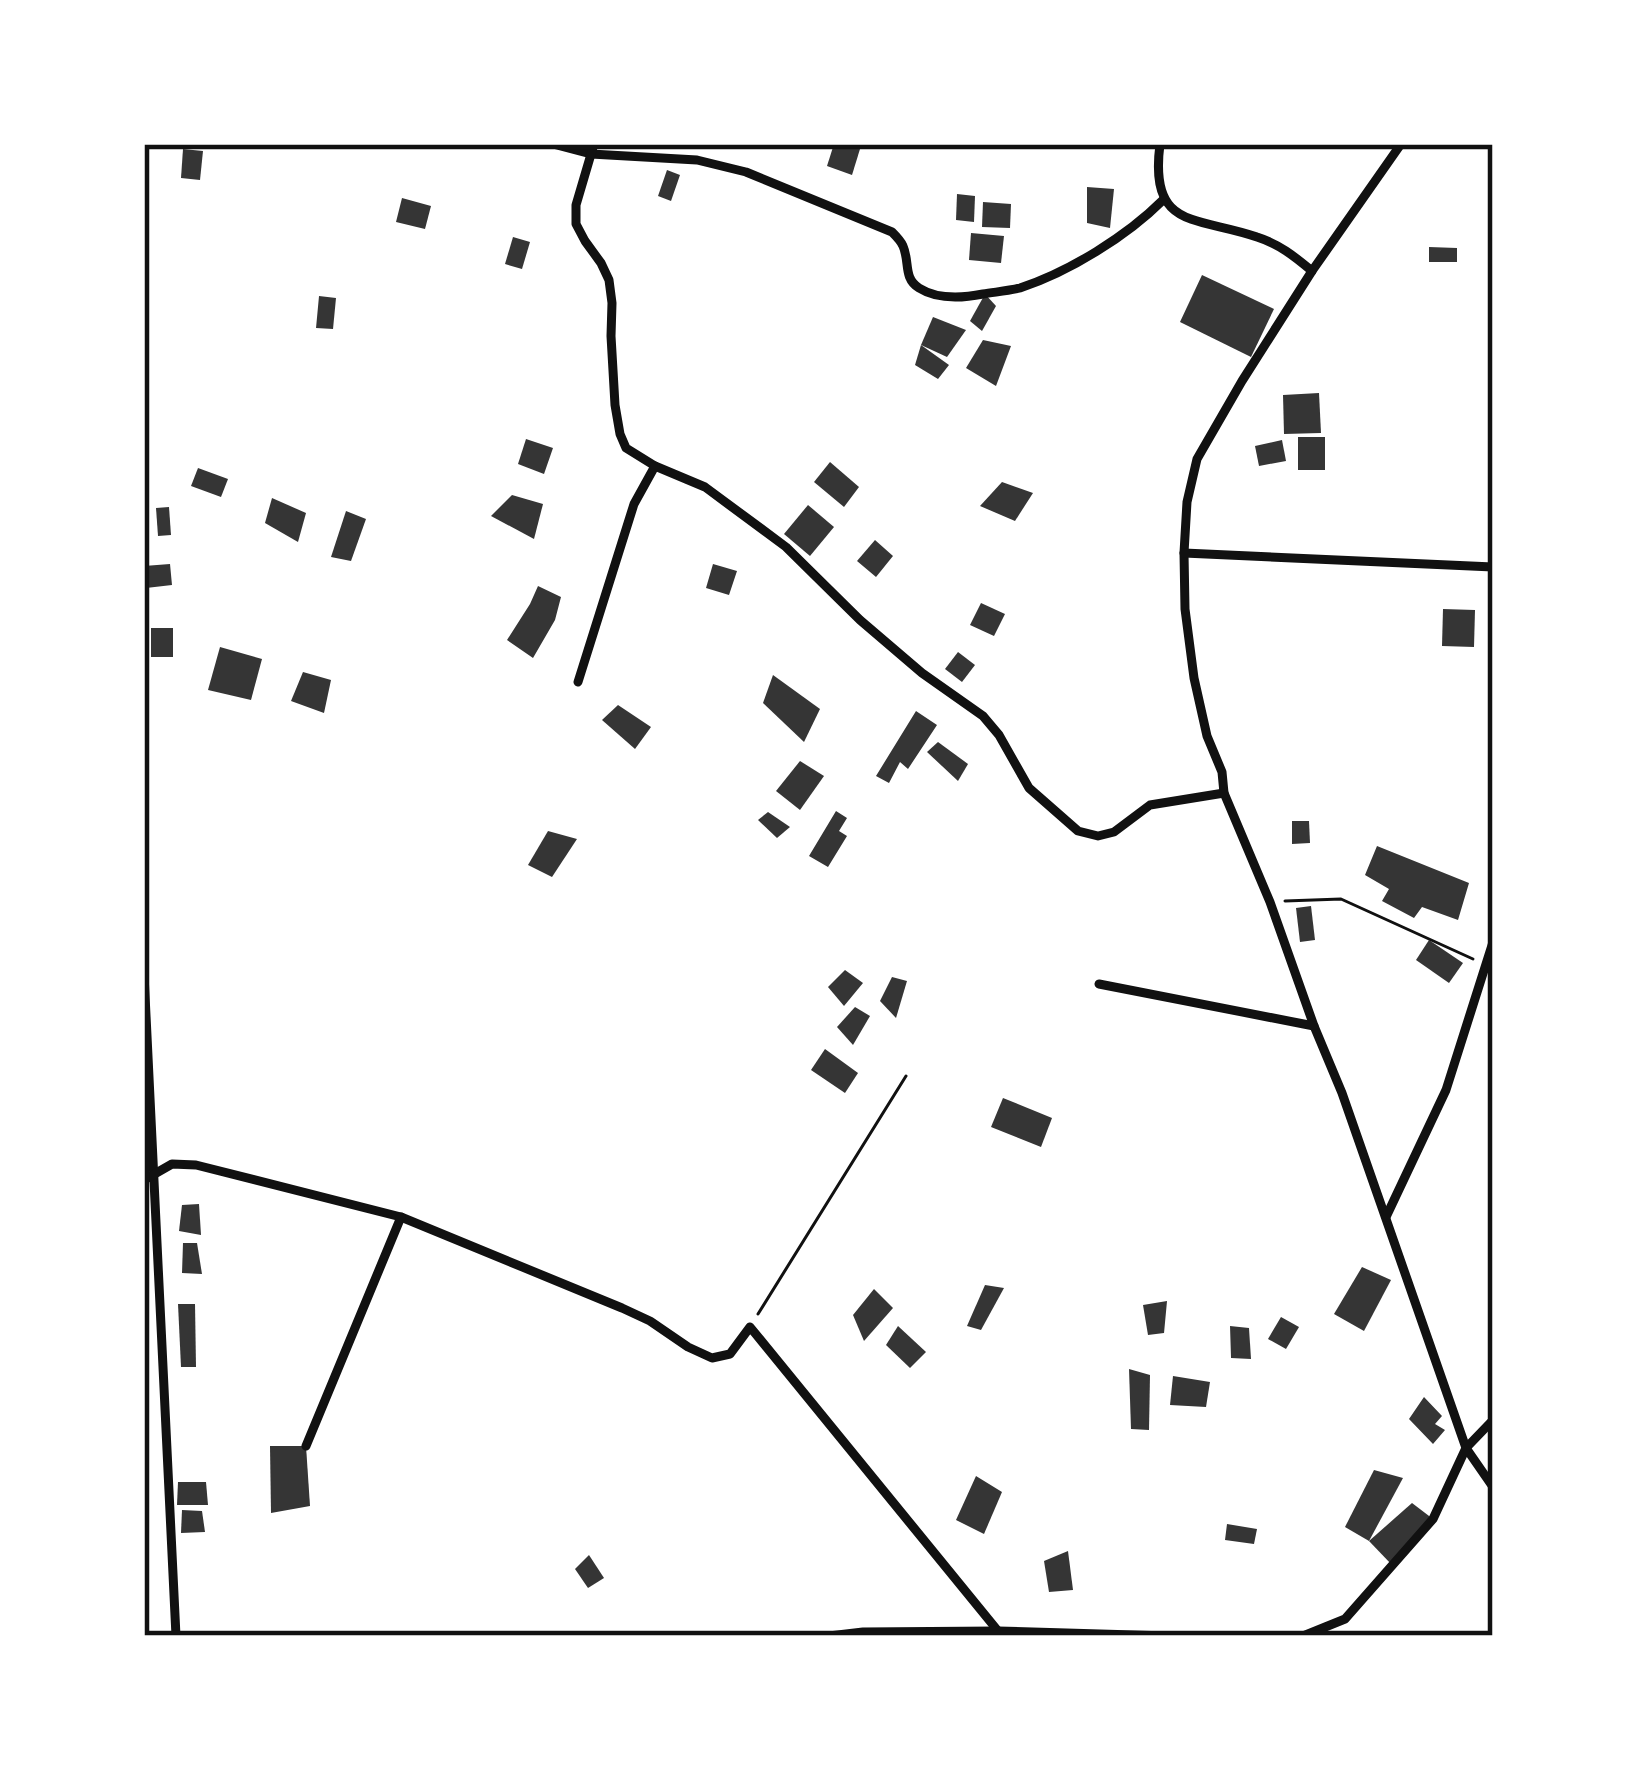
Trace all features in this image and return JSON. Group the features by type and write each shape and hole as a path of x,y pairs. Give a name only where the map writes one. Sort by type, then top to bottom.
{"street":[{"path":"553,144 697,160 746,172 892,232 903,244 908,276 917,287 952,297 1018,289 1043,278 1108,245 1163,200"},
{"path":"1160,144 1158,186 1163,200 1181,215 1282,246 1312,271"},
{"path":"1401,144 1312,271 1198,459 1187,502 1185,609 1194,678 1224,793 1342,1093 1466,1448 1493,1487"},
{"path":"593,149 576,205 577,224 609,280 616,405 626,448 705,487 761,527 922,673 983,716 1029,788 1078,831 1098,836 1114,832 1150,805 1224,793"},
{"path":"578,682 634,504 655,466"},
{"path":"1184,553 1493,567"},
{"path":"1386,1216 1446,1090 1493,942"},
{"path":"144,974 148,1178 176,1636"},
{"path":"1099,984 1314,1026"},
{"path":"148,1178 172,1164 196,1165 401,1217 622,1308 712,1358 730,1354 749,1327 998,1631"},
{"path":"306,1446 401,1217"},
{"path":"1303,1636 1345,1618 1433,1519 1466,1448 1493,1420"},
{"path":"829,1636 998,1631 1168,1636"}],"path":[{"path":"1270,902 1341,899 1485,964"},
{"path":"749,1327 906,1076"}],"building":[{"path":"834,144 860,149 852,175 827,166"},
{"path":"183,149 203,151 200,180 181,178"},
{"path":"667,170 680,175 671,201 658,196"},
{"path":"1087,187 1114,189 1110,228 1087,223"},
{"path":"957,194 975,196 974,222 956,220"},
{"path":"402,198 431,206 425,229 396,222"},
{"path":"983,202 1011,204 1010,228 982,227"},
{"path":"971,233 1004,236 1001,263 969,260"},
{"path":"513,237 530,242 522,269 505,264"},
{"path":"1429,247 1457,248 1457,262 1429,262"},
{"path":"1202,275 1274,309 1251,357 1180,322"},
{"path":"985,294 996,306 982,331 970,321"},
{"path":"319,296 336,298 333,329 316,328"},
{"path":"933,317 966,330 947,357 921,345"},
{"path":"983,340 1011,346 996,386 966,368"},
{"path":"921,345 949,365 938,379 915,365"},
{"path":"1319,393 1321,433 1284,434 1283,395"},
{"path":"1298,437 1325,437 1325,470 1298,470"},
{"path":"526,439 553,448 544,474 518,464"},
{"path":"1282,440 1286,461 1259,466 1255,446"},
{"path":"830,462 859,487 844,507 814,482"},
{"path":"198,468 228,479 221,497 191,486"},
{"path":"1002,482 1033,493 1015,521 980,506"},
{"path":"512,495 543,504 534,539 491,516"},
{"path":"272,498 306,513 298,542 265,523"},
{"path":"808,505 834,527 810,556 784,534"},
{"path":"169,507 171,535 158,536 156,508"},
{"path":"346,511 366,519 351,561 331,557"},
{"path":"875,540 893,556 876,577 857,561"},
{"path":"170,564 172,585 146,588 144,566"},
{"path":"713,564 737,571 729,595 706,588"},
{"path":"538,586 561,597 555,620 533,658 507,640"},
{"path":"981,603 1005,614 994,636 970,625"},
{"path":"1443,609 1475,610 1474,647 1442,646"},
{"path":"151,628 173,628 173,657 151,657"},
{"path":"220,647 262,659 251,700 208,690"},
{"path":"958,652 975,665 962,682 945,669"},
{"path":"303,672 331,680 324,713 291,701"},
{"path":"773,675 820,709 804,742 763,703"},
{"path":"618,705 651,727 635,749 602,720"},
{"path":"916,711 937,725 908,769 900,762 889,783 876,776"},
{"path":"938,742 968,764 958,781 927,752"},
{"path":"800,761 824,776 800,810 776,791"},
{"path":"836,811 847,818 839,831 847,836 828,867 809,856"},
{"path":"768,812 790,827 777,838 758,820"},
{"path":"1292,821 1309,821 1310,843 1292,844"},
{"path":"548,831 577,839 552,877 528,865"},
{"path":"1377,846 1469,883 1458,920 1422,907 1414,918 1382,901 1389,889 1365,875"},
{"path":"1311,906 1315,940 1300,942 1296,908"},
{"path":"1429,940 1463,963 1449,983 1416,960"},
{"path":"845,970 863,983 844,1006 828,987"},
{"path":"892,977 907,981 896,1018 880,1001"},
{"path":"855,1007 870,1016 853,1045 837,1027"},
{"path":"825,1049 858,1073 845,1093 811,1070"},
{"path":"1003,1098 1052,1118 1041,1147 991,1127"},
{"path":"199,1204 201,1235 179,1231 182,1205"},
{"path":"183,1243 197,1243 202,1274 182,1273"},
{"path":"1362,1267 1391,1280 1364,1331 1334,1314"},
{"path":"985,1285 1004,1288 981,1330 967,1326"},
{"path":"874,1289 893,1308 864,1341 853,1315"},
{"path":"1167,1301 1164,1333 1148,1335 1143,1305"},
{"path":"178,1304 195,1304 196,1367 181,1367"},
{"path":"1281,1317 1299,1327 1286,1349 1268,1339"},
{"path":"898,1326 926,1352 910,1368 886,1345"},
{"path":"1230,1326 1249,1328 1251,1359 1231,1358"},
{"path":"1129,1369 1150,1375 1149,1430 1131,1429"},
{"path":"1173,1376 1210,1382 1206,1407 1170,1405"},
{"path":"1424,1397 1442,1416 1435,1424 1445,1430 1433,1444 1409,1419"},
{"path":"270,1446 306,1446 310,1506 271,1513"},
{"path":"1374,1470 1403,1478 1369,1541 1345,1527"},
{"path":"976,1476 1002,1492 984,1534 956,1520"},
{"path":"178,1482 206,1482 208,1505 177,1505"},
{"path":"1412,1503 1433,1519 1392,1565 1369,1541"},
{"path":"182,1510 202,1511 205,1532 181,1533"},
{"path":"1227,1524 1257,1529 1254,1544 1225,1540"},
{"path":"1068,1551 1073,1590 1049,1592 1044,1561"},
{"path":"589,1555 604,1578 588,1588 575,1569"}]}
